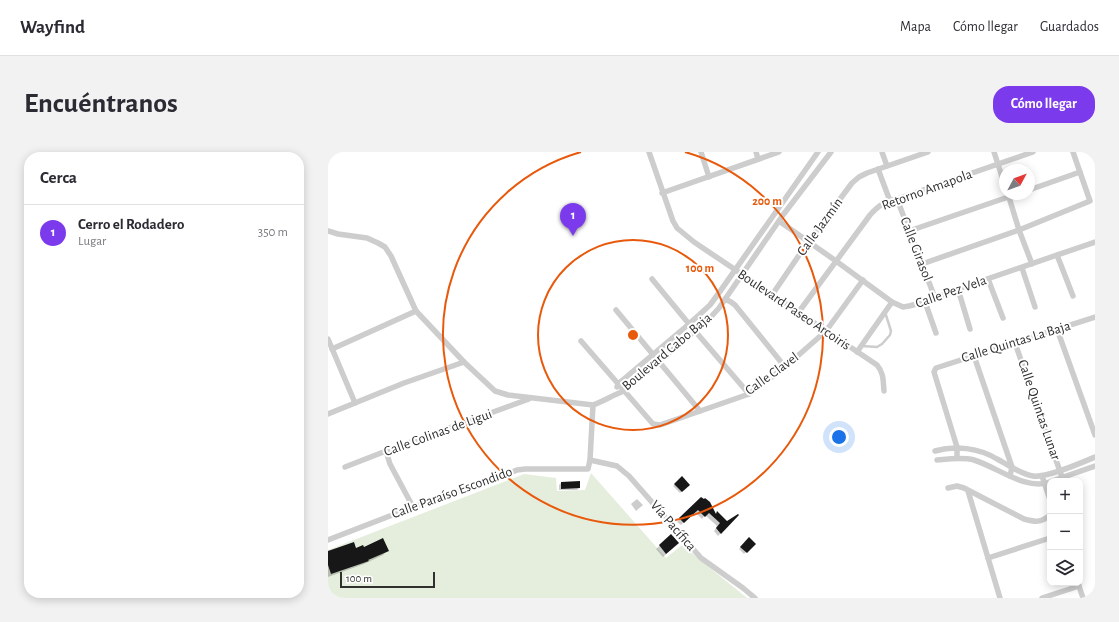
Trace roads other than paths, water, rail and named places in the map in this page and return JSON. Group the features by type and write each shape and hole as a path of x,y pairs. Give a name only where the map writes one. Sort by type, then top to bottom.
{"street":[{"name":"Boulevard Paseo Arcoiris","path":"649,152 662,193 677,228 694,242 741,275 878,365 883,375 884,391"},
{"path":"701,152 709,177"},
{"path":"756,152 758,159"},
{"path":"662,193 779,152"},
{"path":"819,152 829,154"},
{"name":"Boulevard Cabo Baja","path":"614,394 618,384 710,305 819,152"},
{"path":"882,152 887,166"},
{"name":"Calle Jazmín","path":"772,295 808,242 858,177 928,152"},
{"path":"994,152 999,167"},
{"name":"Retorno Amapola","path":"798,313 836,261 878,207 882,204 1033,152"},
{"path":"922,264 1019,230 1090,201 1073,152"},
{"name":"Boulevard Cabo Baja","path":"593,405 604,401 614,394 624,391 714,313 829,154"},
{"name":"Calle Girasol","path":"878,169 890,201"},
{"path":"1035,188 1080,172"},
{"path":"909,231 999,199"},
{"name":"Calle Girasol","path":"897,200 935,298"},
{"path":"1009,200 1032,264"},
{"path":"777,210 784,215"},
{"name":"Calle Pez Vela","path":"779,222 892,302 903,307 925,302 958,289 1095,242"},
{"path":"328,231 366,238 385,247 391,256 416,312 464,362 496,391 508,396 593,405 590,460"},
{"path":"1057,255 1073,296"},
{"path":"1022,268 1035,308"},
{"path":"652,279 689,324"},
{"path":"988,279 1003,318"},
{"name":"Calle Clavel","path":"624,391 653,424 660,425 749,394 785,367 826,331 863,280"},
{"path":"958,289 970,329"},
{"path":"725,299 735,305 785,367"},
{"path":"857,352 892,302"},
{"name":"Calle Girasol","path":"925,302 936,333"},
{"path":"616,310 700,411"},
{"path":"332,349 416,312"},
{"name":"Calle Quintas La Baja","path":"957,447 934,372 937,367 1095,317"},
{"path":"1057,330 1095,435"},
{"path":"695,331 749,394"},
{"path":"328,339 355,403"},
{"path":"580,340 624,391"},
{"name":"Calle Quintas Lunar","path":"1015,343 1062,477"},
{"path":"974,356 1012,467 1010,476"},
{"path":"328,414 404,383 464,362"},
{"name":"Calle Colinas de Ligui","path":"345,468 386,451 532,399"},
{"path":"935,451 957,447 982,453 996,458 1024,473 1034,476 1042,476 1060,471 1095,457"},
{"path":"957,447 957,458"},
{"path":"386,451 390,464 413,507"},
{"path":"937,460 957,458 972,460 990,466 1022,482 1047,482"},
{"name":"Calle Paraíso Escondido","path":"328,540 413,507 517,470 587,469 589,468 590,460"},
{"name":"Vía Pacífica","path":"590,460 617,466 629,476 701,558 755,598"},
{"path":"1062,477 1095,466"},
{"path":"1042,476 1047,480"},
{"path":"948,488 957,486 964,488 1024,519 1035,522 1047,517"},
{"path":"968,491 1000,598"},
{"path":"988,558 1047,539"},
{"path":"1042,598 1074,586"},
{"path":"1080,586 1083,598"}],"lane":[{"path":"862,345 877,347 890,335 891,331 885,312"}],"place":[{"name":"Cerro el Rodadero","path":"573,236"}]}
